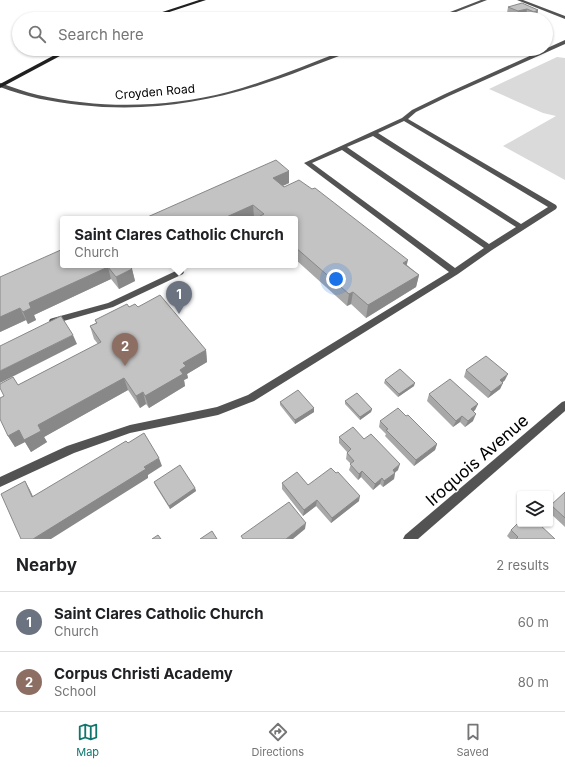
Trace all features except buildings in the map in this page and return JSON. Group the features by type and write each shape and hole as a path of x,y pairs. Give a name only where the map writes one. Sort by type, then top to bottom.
{"street":[{"path":"165,12 204,0"},
{"path":"453,12 485,0"},
{"path":"519,0 550,12"},
{"path":"553,13 565,18"},
{"path":"553,47 565,42"},
{"path":"0,85 56,56"},
{"name":"Croyden Road","path":"0,85 31,96 111,108 161,106 210,98 254,86 334,56"},
{"path":"455,272 307,163 404,119 414,111 447,95 534,56"},
{"path":"0,482 71,449 130,429 218,411 251,398 455,272 489,248 553,207 404,119"},
{"path":"373,133 521,227"},
{"path":"342,147 489,248"},
{"path":"45,324 58,318 110,305 180,272"},
{"name":"Iroquois Avenue","path":"410,539 565,405"}],"shaded area":[{"path":"557,57 565,58 565,180 503,146 556,116 543,113 489,89"}],"place":[{"name":"Saint Clares Catholic Church","path":"179,314"},
{"name":"Corpus Christi Academy","path":"125,366"}]}
